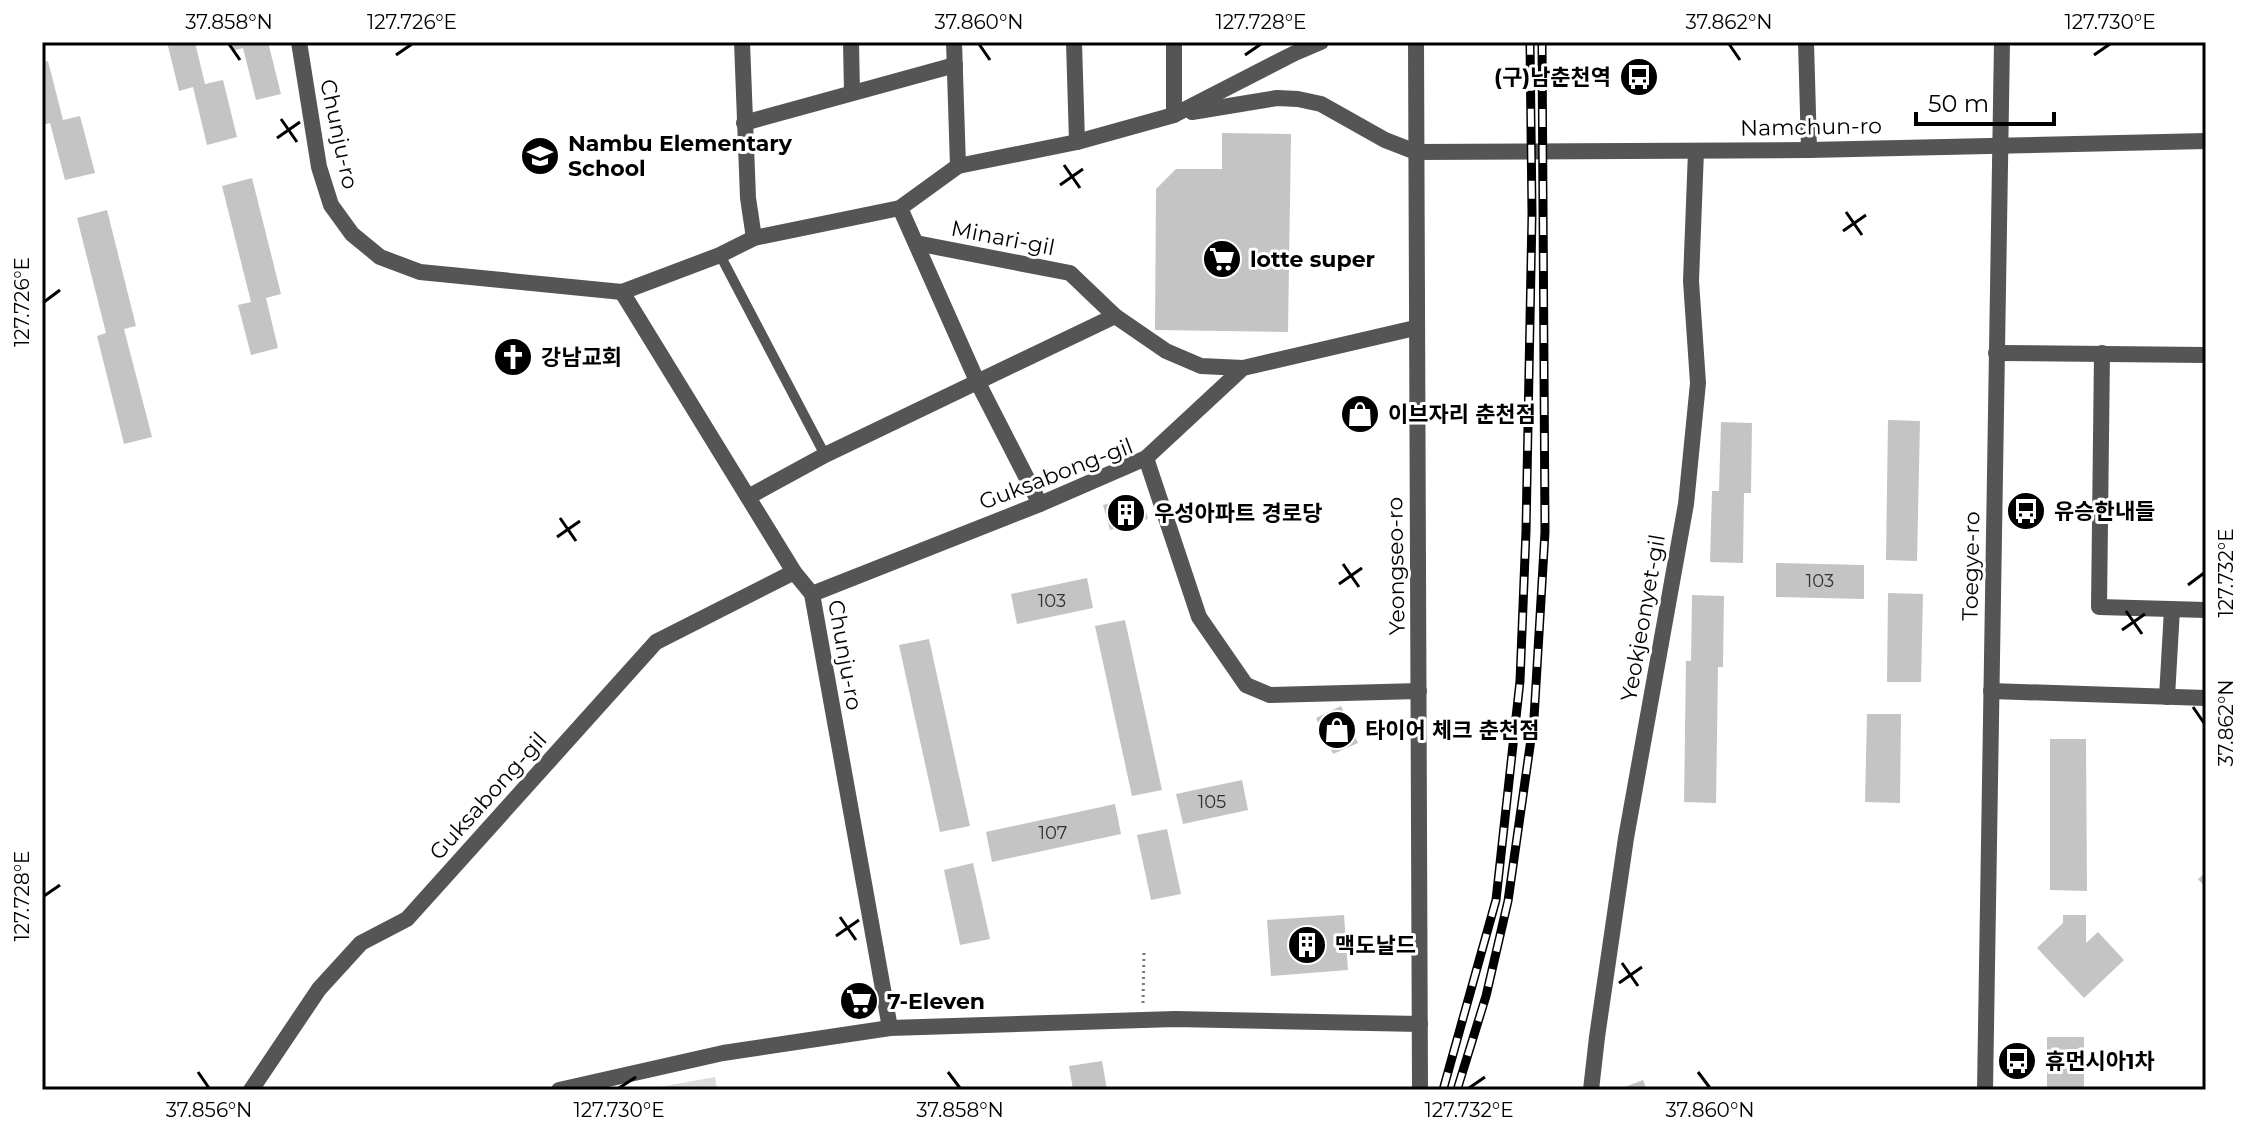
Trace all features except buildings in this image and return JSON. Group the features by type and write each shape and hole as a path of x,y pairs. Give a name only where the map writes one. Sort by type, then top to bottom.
{"street":[{"name":"Chunju-ro","path":"299,42 319,167 331,205 352,234 380,257 420,272 622,292 720,255 754,238 900,208 958,166 1077,142 1174,115 1286,50 1321,42"},
{"path":"742,42 748,198 754,238"},
{"path":"851,42 852,92"},
{"path":"954,42 958,166"},
{"path":"1074,42 1077,142"},
{"path":"1174,42 1174,115 1277,98 1298,99 1321,104 1385,140 1416,152"},
{"name":"Yeongseo-ro","path":"1416,42 1420,1090"},
{"path":"1806,42 1809,150"},
{"name":"Toegye-ro","path":"1985,1090 2002,42"},
{"path":"744,123 955,65"},
{"name":"Namchun-ro","path":"1416,152 1809,150 2206,141"},
{"name":"Yeokjeonyet-gil","path":"1591,1090 1626,838 1686,504 1698,383 1691,281 1696,151"},
{"path":"900,208 977,381 1040,504"},
{"name":"Minari-gil","path":"916,243 1070,273 1115,316 1166,351 1201,366 1243,368 1415,328"},
{"name":"Chunju-ro","path":"622,292 794,572 812,594 890,1028"},
{"path":"748,497 825,455 1115,316"},
{"path":"1996,353 2206,355"},
{"path":"2102,353 2099,607 2206,610"},
{"name":"Minari-gil","path":"1146,458 1243,368"},
{"name":"Guksabong-gil","path":"812,594 1040,504 1146,458 1199,617 1246,685 1270,695 1419,691"},
{"name":"Guksabong-gil","path":"251,1090 319,989 361,943 407,919 656,642 794,572"},
{"path":"2167,697 2172,609"},
{"path":"1991,691 2206,698"},
{"path":"559,1090 723,1053 890,1028 1175,1019 1420,1024"}],"lane":[{"path":"720,255 825,455"}],"path":[{"path":"1142,1020 1144,951"}],"shaded area":[{"path":"715,1077 717,1090 643,1090"}],"railway":[{"path":"1443,1090 1496,900 1520,681 1532,214 1530,42"},
{"path":"1457,1090 1486,996 1508,901 1534,718 1545,532 1542,42"}],"place":[{"name":"(구)남춘천역","path":"1639,77"},
{"name":"Nambu Elementary School","path":"540,156"},
{"name":"lotte super","path":"1222,259"},
{"name":"강남교회","path":"513,357"},
{"name":"이브자리 춘천점","path":"1360,414"},
{"name":"유승한내들","path":"2026,511"},
{"name":"우성아파트 경로당","path":"1126,513"},
{"name":"타이어 체크 춘천점","path":"1337,730"},
{"name":"맥도날드","path":"1307,945"},
{"name":"7-Eleven","path":"859,1001"},
{"name":"휴먼시아1차","path":"2017,1061"}]}
